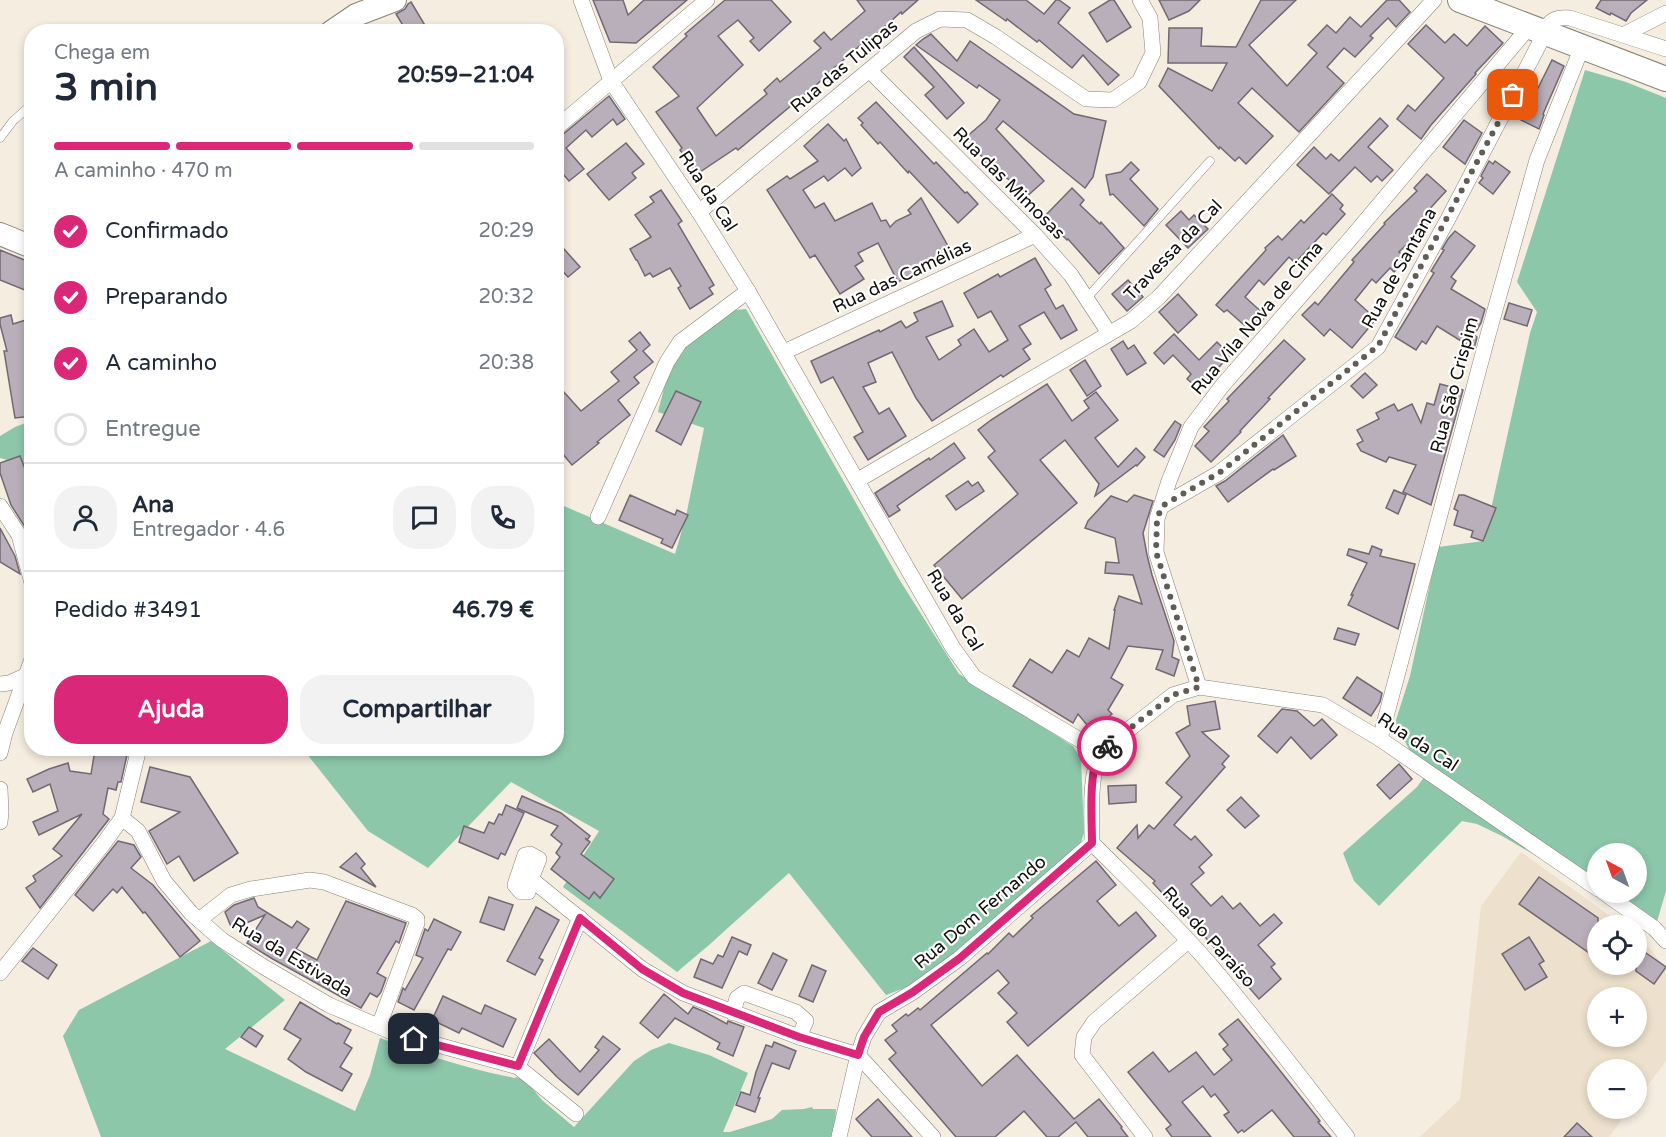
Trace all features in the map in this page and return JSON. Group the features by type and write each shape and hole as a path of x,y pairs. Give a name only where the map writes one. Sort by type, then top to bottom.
{"main road":[{"path":"1460,0 1666,78"}],"street":[{"path":"343,24 356,15 395,0"},
{"name":"Rua da Cal","path":"581,0 611,81 699,212 748,291 953,648 974,677 1100,752 1173,695 1199,687 1323,705 1380,739 1587,881"},
{"path":"564,121 707,0"},
{"name":"Rua das Tulipas","path":"699,212 916,31 940,19 967,20 996,37 1086,99 1113,100 1139,82 1153,53 1150,18 1140,0"},
{"name":"Travessa da Cal","path":"858,480 1131,321 1159,297 1434,0"},
{"path":"1623,35 1666,13"},
{"path":"1539,30 1558,17 1570,18 1666,49"},
{"name":"Rua de Santana","path":"1162,506 1219,473 1378,346 1539,30"},
{"name":"Rua Vila Nova de Cima","path":"1199,687 1156,552 1157,519 1169,481 1191,427 1222,386 1351,238 1539,30"},
{"name":"Rua São Crispim","path":"1380,739 1537,160 1582,47"},
{"name":"Rua das Mimosas","path":"870,71 1035,235 1071,275 1109,333"},
{"path":"0,234 24,244"},
{"name":"Rua das Camélias","path":"784,352 1035,235"},
{"path":"598,517 668,362 680,342 748,291"},
{"path":"0,507 19,535 24,553"},
{"path":"0,684 24,676"},
{"path":"1,743 24,683"},
{"path":"1092,843 1092,786 1095,765 1100,752"},
{"path":"0,973 122,818 137,756"},
{"path":"0,789 0,822"},
{"name":"Rua da Estivada","path":"122,818 138,831 164,881 199,920 222,940 329,1005 379,1026 417,923 417,919 412,915 324,882 310,880 251,889 231,895 199,920"},
{"name":"Rua do Paraíso","path":"1092,843 1188,941 1245,1006 1347,1137"},
{"name":"Rua Dom Fernando","path":"839,1137 858,1055 864,1037 879,1012 913,992 960,958 1092,843"},
{"path":"531,879 642,969 683,993 799,1037 858,1055 933,1137"},
{"path":"1619,903 1654,928 1666,941"},
{"path":"518,1066 580,918"},
{"path":"1145,1137 1082,1055 1084,1037 1094,1022 1188,941"},
{"path":"733,1013 737,998 744,993 796,1012 806,1021 799,1037"},
{"path":"379,1026 394,1033 518,1066 576,1114"}],"lane":[{"path":"0,138 24,111"},
{"path":"1086,299 1210,161"}],"shaded area":[{"path":"1521,852 1587,899 1587,903 1592,903 1609,915 1587,915 1587,975 1647,975 1647,946 1666,970 1666,1061 1647,1087 1647,1059 1587,1059 1587,1119 1622,1119 1609,1137 1420,1137 1460,1099 1481,906"}],"green space":[{"path":"1585,70 1626,82 1666,98 1666,891 1656,925 1647,920 1647,915 1638,915 1618,903 1647,903 1647,843 1587,843 1587,885 1502,836 1477,824 1462,821 1379,906 1354,881 1343,853 1417,787 1427,773 1411,753 1395,723 1410,676 1438,547 1484,541 1530,333 1537,312 1517,282"},
{"path":"746,309 899,579 959,674 1073,746 1081,759 1084,833 1079,848 923,981 886,995 789,873 677,972 563,887 599,831 511,782 428,868 368,831 309,756 564,756 564,506 675,554 686,516 704,428 658,412 671,360 682,349 735,310"},
{"path":"24,424 24,468 22,464 0,458 0,436"},
{"path":"211,941 285,1000 225,1049 355,1111 370,1075 380,1038 447,1061 525,1080 542,1100 574,1127 634,1061 651,1050 669,1043 709,1055 748,1073 723,1132 772,1119 782,1110 812,1107 813,1109 836,1109 834,1137 101,1137 63,1036 79,1010"}],"building":[{"path":"593,0 623,0 628,15 644,0 687,0 636,43 610,42"},
{"path":"725,0 771,0 791,22 759,51 750,41 754,38 738,20 718,36 743,65 697,108 716,136 767,94 764,90 777,78 780,82 821,48 814,41 824,32 831,40 865,11 857,0 918,0 870,40 868,39 738,150 736,148 697,174 680,150 682,148 656,112 679,96 653,67 687,36 685,34"},
{"path":"976,0 1026,0 1044,14 1056,0 1059,0 1070,8 1058,23 1119,75 1108,85 1083,55 1072,68 1039,40 1037,42 1007,19 1006,21"},
{"path":"1110,0 1114,0 1131,27 1107,42 1089,13"},
{"path":"1159,0 1200,0 1189,11 1169,20"},
{"path":"1261,0 1296,0 1249,45 1287,86 1317,53 1308,45 1327,25 1336,33 1350,17 1361,27 1387,0 1399,0 1410,12 1396,27 1388,18 1370,36 1373,38 1355,57 1344,48 1327,67 1344,83 1299,132 1252,88 1238,103 1273,136 1246,164 1239,157 1235,161 1220,147 1219,149 1159,86 1168,68 1212,91 1227,63 1168,63 1169,28 1202,28 1201,46 1236,47"},
{"path":"1601,0 1647,0 1631,13 1626,21 1596,8"},
{"path":"411,2 424,24 402,24 396,14 405,9"},
{"path":"1426,25 1445,43 1454,34 1467,46 1485,26 1503,43 1475,73 1421,139 1397,119 1408,105 1415,111 1444,78 1408,44"},
{"path":"931,34 957,61 970,41 1074,114 1106,121 1093,177 1085,188 1003,121 996,129 1044,181 1024,199 1012,187 1015,184 984,162 985,160 965,138 986,120 1000,100 979,85 977,88 916,45"},
{"path":"914,47 964,103 947,119 925,95 934,87 904,57"},
{"path":"1552,60 1564,66 1543,114 1539,129 1515,117 1530,86 1537,90"},
{"path":"609,96 625,119 617,125 613,119 592,137 586,130 566,148 584,169 569,181 564,175 564,133"},
{"path":"876,102 934,164 936,162 978,204 958,223 861,125 863,123 858,118"},
{"path":"1380,118 1388,126 1368,147 1393,170 1382,181 1377,176 1371,182 1355,167 1329,194 1297,165 1314,147 1326,159 1331,154 1339,161"},
{"path":"1464,120 1482,133 1465,164 1443,147"},
{"path":"828,124 844,141 846,139 861,168 852,176 845,168 828,181 824,176 803,190 815,208 824,203 835,221 872,203 881,221 886,220 890,227 896,221 911,214 908,210 921,198 952,253 898,282 878,243 858,253 863,261 855,266 864,279 840,294 815,255 810,258 767,190 787,176 790,179 818,161 804,146"},
{"path":"626,143 644,164 632,173 636,178 609,200 587,174"},
{"path":"1489,161 1493,164 1495,161 1510,172 1493,194 1479,183"},
{"path":"1131,162 1139,170 1130,179 1158,209 1144,226 1113,194 1110,195 1106,175 1121,172"},
{"path":"1427,174 1446,191 1425,214 1431,221 1399,252 1407,259 1394,272 1390,268 1376,283 1372,279 1355,300 1376,319 1352,348 1330,329 1324,336 1302,315 1315,302 1318,305 1384,223 1417,191 1414,188"},
{"path":"1072,188 1084,200 1080,205 1100,224 1101,222 1124,248 1099,274 1068,239 1044,217"},
{"path":"661,190 682,221 678,224 714,285 709,288 713,294 690,309 678,288 681,286 670,268 653,277 650,273 645,276 630,249 651,237 635,215 654,202 650,197"},
{"path":"1332,194 1343,205 1340,209 1345,214 1326,235 1323,233 1295,263 1289,257 1264,285 1259,280 1245,297 1266,316 1252,332 1227,310 1224,312 1216,305 1266,250 1265,248 1278,236 1282,240 1301,220 1304,223"},
{"path":"1181,211 1189,220 1194,215 1208,229 1188,248 1166,225"},
{"path":"1455,231 1475,246 1451,277 1456,281 1451,289 1485,309 1474,335 1477,337 1474,349 1437,326 1426,344 1422,341 1416,350 1395,337 1434,273 1431,271 1444,250 1442,249"},
{"path":"564,249 580,267 568,277 564,273"},
{"path":"0,250 24,260 24,290 0,280"},
{"path":"1035,258 1051,285 1045,289 1056,309 1063,305 1077,330 1061,339 1044,312 1019,326 1031,344 1023,349 1030,359 1003,377 1001,375 932,421 916,398 892,352 868,363 876,382 863,387 879,414 889,408 906,436 868,460 854,437 863,432 833,377 821,383 811,361 901,321 906,328 918,321 914,313 942,301 953,326 926,337 939,360 961,345 958,340 974,329 989,352 1008,340 991,311 978,318 964,293 998,274 1000,277"},
{"path":"1128,280 1143,297 1127,311 1112,294"},
{"path":"1178,294 1197,315 1178,333 1159,312"},
{"path":"1509,303 1532,310 1527,326 1504,319"},
{"path":"11,315 13,324 24,321 24,417 15,418 4,351 7,351 0,318"},
{"path":"640,332 650,345 643,351 653,362 634,377 639,383 618,400 630,415 572,465 564,456 564,392 581,411 619,381 611,372 637,350 629,341"},
{"path":"1174,334 1199,360 1217,342 1230,355 1199,389 1187,379 1191,374 1173,355 1164,364 1154,353"},
{"path":"1284,340 1305,359 1268,398 1270,399 1241,432 1211,462 1195,446 1209,431 1204,427 1229,401 1227,399"},
{"path":"1123,341 1128,349 1134,345 1146,363 1127,375 1111,349"},
{"path":"1085,360 1101,386 1087,396 1070,370"},
{"path":"1365,373 1377,385 1363,398 1351,386"},
{"path":"1047,384 1072,421 1089,408 1084,401 1096,392 1118,420 1095,438 1118,467 1136,448 1145,457 1137,466 1095,496 1099,484 1065,440 1040,460 1077,503 962,599 934,565 1018,494 988,457 995,451 978,430"},
{"path":"1440,384 1463,390 1431,505 1403,492 1416,465 1389,457 1386,462 1361,451 1357,444 1363,441 1357,430 1379,419 1376,413 1394,404 1398,411 1412,404 1421,423 1427,403 1434,405"},
{"path":"676,391 701,402 681,445 656,431"},
{"path":"1175,421 1181,425 1164,457 1154,450"},
{"path":"1283,435 1296,456 1273,469 1228,502 1216,486"},
{"path":"954,443 965,458 897,506 900,510 889,517 875,493"},
{"path":"20,456 24,466 24,525 11,505 0,473 0,463"},
{"path":"968,481 972,486 978,482 984,491 956,510 946,496"},
{"path":"1394,490 1406,495 1398,514 1386,508"},
{"path":"630,495 675,515 677,510 688,515 672,548 661,543 663,539 619,520"},
{"path":"1134,495 1153,501 1143,533 1152,575 1174,641 1172,657 1179,660 1174,676 1156,669 1163,650 1128,646 1111,678 1123,685 1108,710 1112,714 1092,731 1078,714 1073,723 1013,686 1030,659 1052,673 1067,650 1079,657 1089,638 1109,649 1114,610 1119,596 1142,604 1133,575 1105,573 1106,562 1119,563 1115,538 1085,528 1088,521 1111,496 1127,502"},
{"path":"1459,495 1496,508 1483,541 1471,537 1473,531 1454,525 1458,511 1454,509"},
{"path":"0,528 15,556 20,574 0,562"},
{"path":"1372,546 1382,550 1380,556 1415,564 1398,629 1348,605 1367,563 1347,555 1349,549 1369,554"},
{"path":"1338,628 1359,634 1355,645 1334,639"},
{"path":"1357,677 1382,693 1380,702 1371,716 1343,698"},
{"path":"1215,701 1220,729 1202,732 1229,756 1222,764 1225,767 1174,825 1191,840 1195,836 1212,855 1199,867 1204,873 1191,884 1211,906 1222,896 1233,909 1240,903 1260,926 1274,914 1282,923 1258,945 1275,964 1271,967 1281,979 1259,999 1179,907 1177,909 1153,883 1155,881 1117,848 1137,825 1138,838 1149,825 1154,829 1182,797 1166,783 1190,756 1176,733 1190,725 1187,706"},
{"path":"1282,709 1297,711 1314,726 1322,719 1337,735 1311,759 1291,737 1277,753 1258,736"},
{"path":"94,756 127,756 121,782 118,782 116,790 108,788 103,814 109,819 40,908 26,888 36,881 33,876 62,856 53,849 82,814 39,835 33,822 58,811 50,784 33,792 27,779 68,763 70,771 91,774"},
{"path":"1399,764 1412,779 1390,799 1377,785"},
{"path":"150,767 190,777 238,853 194,881 179,856 167,864 149,831 180,812 141,802"},
{"path":"1136,785 1136,802 1109,804 1108,786"},
{"path":"522,796 561,813 590,836 587,840 590,842 581,854 614,879 600,898 594,892 589,899 551,869 560,857 556,853 562,844 551,835 558,826 517,808"},
{"path":"1241,797 1259,816 1245,828 1227,810"},
{"path":"506,805 524,813 505,855 501,853 498,859 459,842 464,826 484,833 489,822 494,824 499,814 502,815"},
{"path":"118,841 134,845 141,857 131,868 153,885 200,941 180,957 122,887 117,893 113,889 93,911 75,895"},
{"path":"356,853 365,864 361,868 376,887 340,867"},
{"path":"1096,861 1116,885 1097,901 1119,926 1136,912 1156,936 1028,1046 1007,1022 1017,1013 998,993 1009,983 998,970 931,1025 982,1086 1017,1055 1074,1119 1099,1099 1128,1137 1088,1137 1076,1122 1058,1137 1047,1137 1024,1111 995,1137 956,1137 889,1059 896,1053 885,1040 897,1031 892,1025 906,1014 908,1016 918,1008 920,1010 988,954 1009,933 1013,937 1033,918 1031,916"},
{"path":"1539,877 1594,915 1587,915 1587,951 1519,904"},
{"path":"489,897 513,905 504,930 480,922"},
{"path":"254,898 258,907 292,928 297,921 309,929 296,949 317,960 346,901 406,923 399,943 396,941 377,973 386,978 381,992 377,997 370,993 361,1008 247,943 265,915 232,929 225,912 234,905"},
{"path":"536,907 559,920 539,958 543,960 535,975 507,961"},
{"path":"434,919 461,932 451,950 448,949 414,1010 398,1002 403,988 405,990 423,958 416,955 425,929 428,931"},
{"path":"732,937 751,945 747,955 739,951 722,988 694,977 701,959 713,964 718,955 723,957"},
{"path":"1529,937 1544,961 1539,964 1547,977 1525,990 1502,954"},
{"path":"33,948 57,965 48,979 22,961"},
{"path":"773,953 787,960 772,990 758,983"},
{"path":"1647,954 1666,967 1654,984 1642,975 1647,975"},
{"path":"812,965 826,971 813,1002 799,996"},
{"path":"664,994 688,1014 693,1007 727,1024 728,1021 744,1027 733,1056 717,1049 720,1043 675,1018 658,1038 640,1023"},
{"path":"443,996 481,1014 485,1005 516,1019 503,1047 462,1028 459,1033 432,1020"},
{"path":"300,1002 351,1030 344,1043 352,1048 340,1067 352,1074 342,1091 306,1072 288,1059 301,1039 284,1029"},
{"path":"1238,1019 1331,1137 1294,1137 1272,1110 1244,1132 1242,1130 1238,1133 1224,1115 1229,1112 1215,1094 1211,1097 1203,1086 1182,1102 1211,1137 1172,1137 1166,1129 1171,1125 1128,1072 1153,1052 1169,1072 1196,1052 1214,1075 1232,1060 1223,1049 1228,1045 1219,1034"},
{"path":"249,1027 263,1036 256,1047 241,1037"},
{"path":"603,1036 620,1049 578,1095 534,1053 549,1039 580,1072 599,1050 595,1047"},
{"path":"774,1042 796,1051 789,1069 772,1063 755,1112 736,1105 741,1092 750,1095 766,1045 772,1047"},
{"path":"878,1099 912,1137 872,1137 856,1119"},
{"path":"1577,1123 1592,1137 1564,1137"}],"way so far":[{"path":"1107,746 1173,695 1199,687 1156,552 1157,519 1162,506 1219,473 1378,346 1513,95"}],"route":[{"path":"414,1039 518,1066 580,918 642,969 683,993 799,1037 858,1055 864,1037 879,1012 913,992 960,958 1092,843 1092,786 1095,765 1100,752 1107,746"}]}
